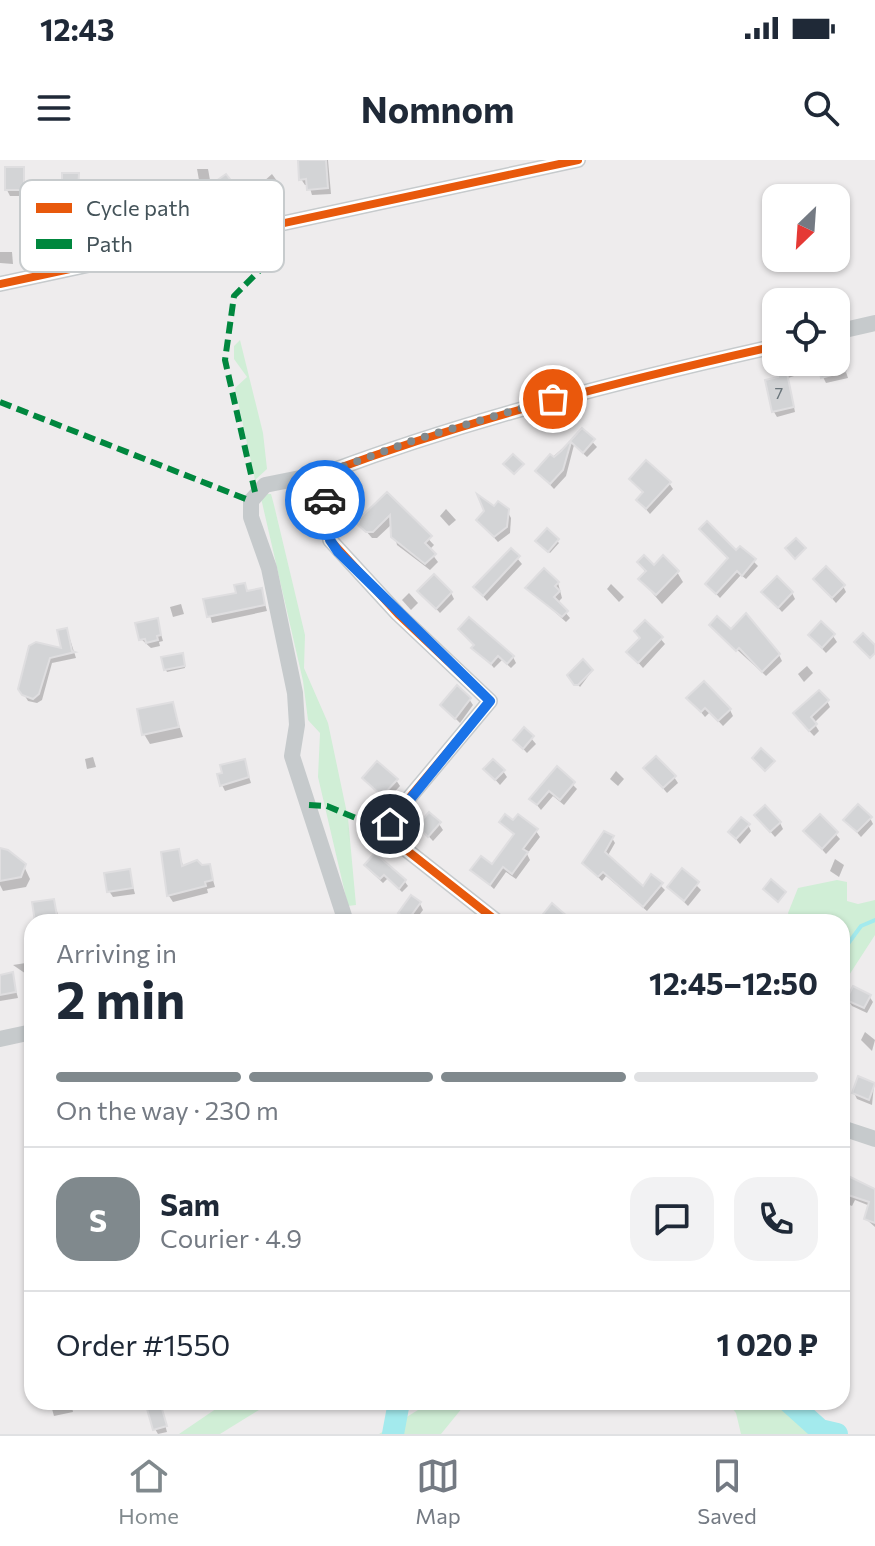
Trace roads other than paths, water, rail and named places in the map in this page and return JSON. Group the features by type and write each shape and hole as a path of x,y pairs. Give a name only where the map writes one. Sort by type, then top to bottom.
{"street":[{"path":"284,223 578,160"},
{"path":"0,284 56,272"},
{"path":"850,329 875,323"},
{"path":"343,914 292,756 297,725 295,693 269,568 251,517 251,501 265,485 330,472 417,439 553,399 762,349"},
{"path":"330,472 325,497 330,540 398,614 490,701 394,816 389,832 404,848 488,914"},
{"path":"0,1039 24,1034"},
{"path":"850,1131 875,1139"}],"waterway":[{"path":"850,941 861,926 875,920"},
{"path":"393,1434 398,1410"},
{"path":"798,1410 820,1430 837,1434"}]}
